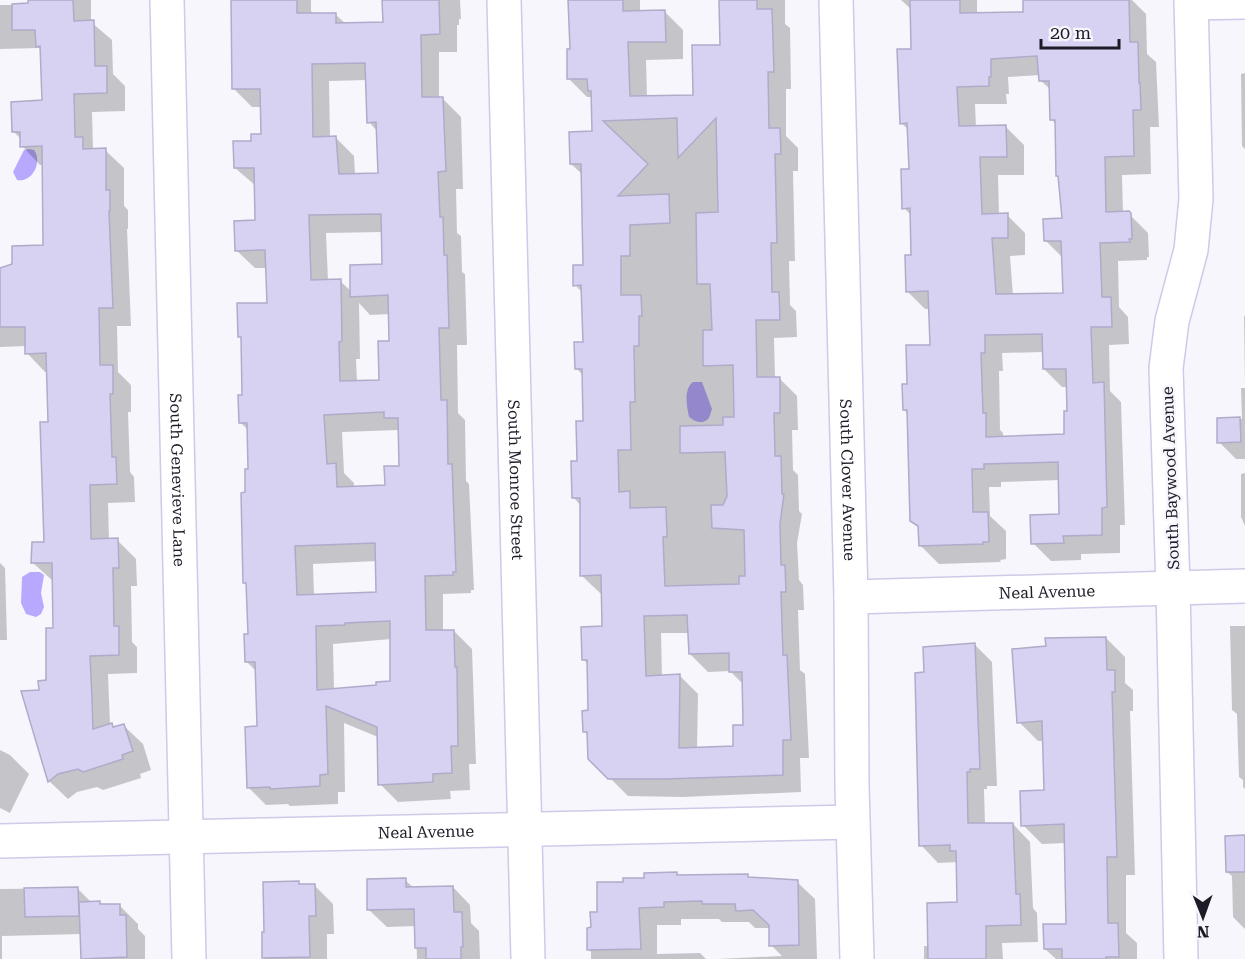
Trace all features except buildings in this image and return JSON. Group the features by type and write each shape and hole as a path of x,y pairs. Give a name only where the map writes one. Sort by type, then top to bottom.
{"street":[{"name":"South Genevieve Lane","path":"167,0 189,959"},
{"name":"South Monroe Street","path":"504,0 528,959"},
{"name":"South Clover Avenue","path":"836,0 851,597 857,959"},
{"path":"1191,2 1245,2"},
{"name":"South Baywood Avenue","path":"1181,959 1166,368 1172,321 1191,250 1196,199 1191,2"},
{"name":"Neal Avenue","path":"851,597 1245,586"},
{"name":"Neal Avenue","path":"0,841 853,822"}],"shaded area":[{"path":"24,150 34,150 37,166 27,178 17,180 13,172"},
{"path":"693,382 702,382 712,409 709,418 704,422 689,417 687,394"},
{"path":"30,572 40,572 44,575 41,593 44,607 41,614 36,617 26,614 21,603 22,577"}]}
